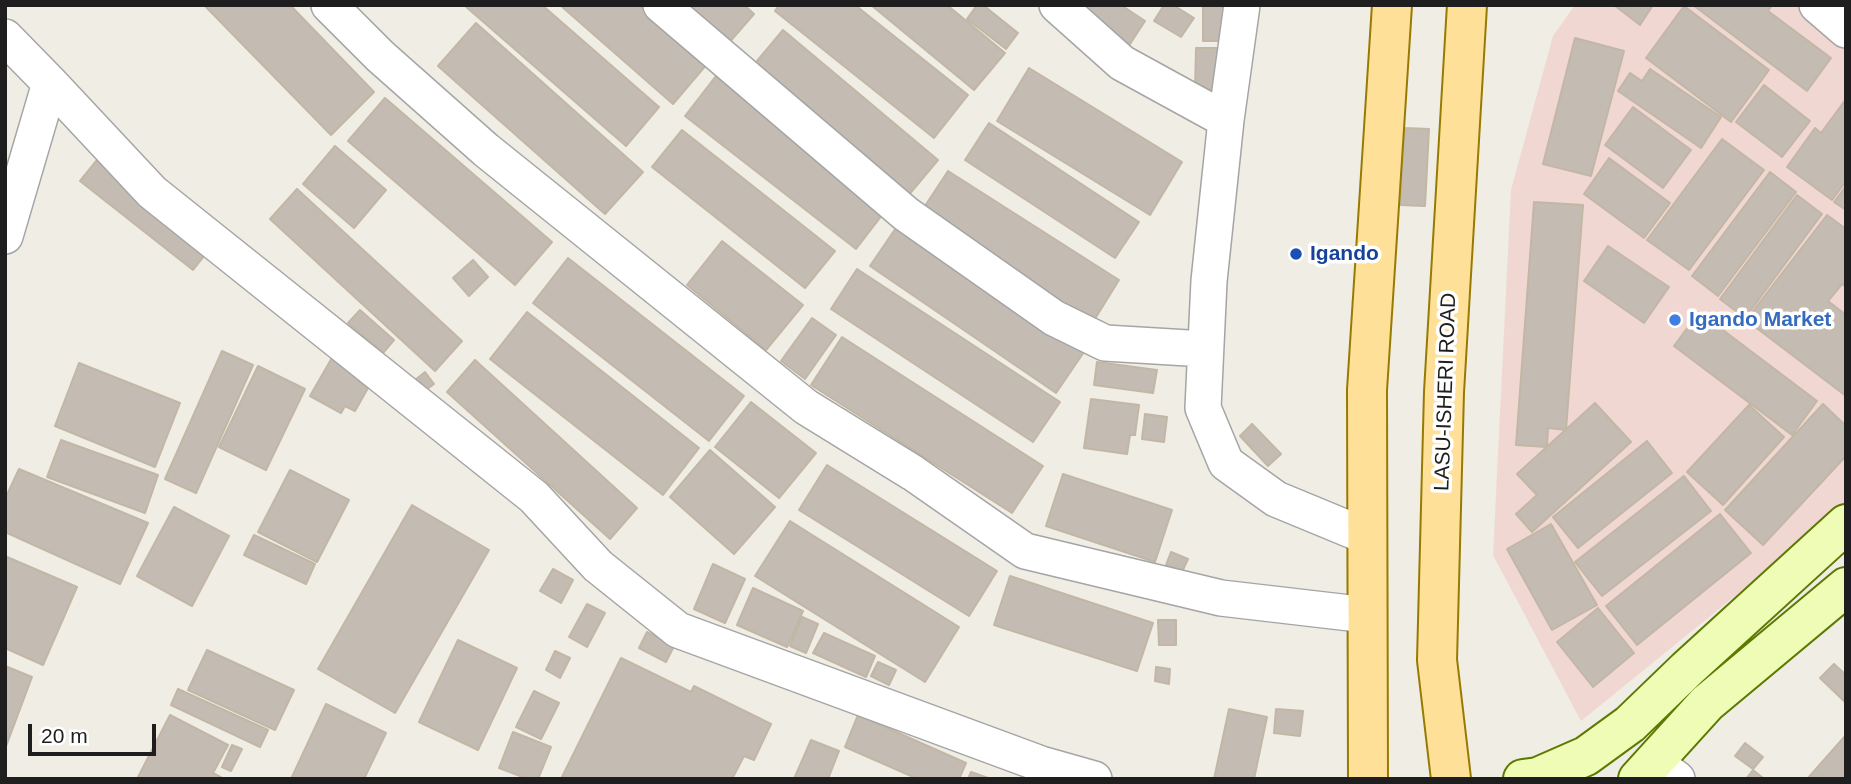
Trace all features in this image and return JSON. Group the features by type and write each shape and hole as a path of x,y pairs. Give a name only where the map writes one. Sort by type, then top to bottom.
{"main road":[{"path":"1367,779 1367,390 1392,5"},
{"name":"LASU-ISHERI ROAD","path":"1451,779 1437,660 1444,392 1467,5"},
{"path":"1523,779 1538,777 1586,756 1630,724 1846,524"},
{"path":"1656,773 1707,703 1846,587"}],"street":[{"path":"330,5 380,56 486,150 806,407 913,473 1025,551 1221,598 1367,615"},
{"path":"661,5 906,214 1055,318 1105,343 1205,349"},
{"path":"1057,5 1122,63 1226,120"},
{"path":"1242,5 1226,120 1209,281 1203,408 1226,463 1276,499 1368,537"},
{"path":"1817,5 1846,30"},
{"path":"5,37 152,192 534,497 598,566 678,630 1041,764 1094,779"},
{"path":"5,236 50,83"}],"shaded area":[{"name":"Igando Market","path":"1575,5 1798,5 1846,46 1846,506 1581,721 1493,555 1511,190 1553,36"}],"building":[{"path":"204,5 290,5 374,92 331,135"},
{"path":"464,5 542,5 659,107 626,146"},
{"path":"560,5 640,5 707,64 673,104"},
{"path":"682,5 744,5 754,14 727,45"},
{"path":"779,5 855,5 968,95 934,138 775,11"},
{"path":"871,5 947,5 1005,53 974,90"},
{"path":"977,5 983,5 1018,33 1006,49 967,19"},
{"path":"1080,5 1121,5 1145,21 1130,44 1078,9"},
{"path":"1164,5 1173,5 1194,18 1181,37 1154,21"},
{"path":"1203,5 1230,5 1230,41 1203,41"},
{"path":"1614,5 1653,5 1640,25"},
{"path":"1693,5 1772,5 1768,11 1831,58 1807,91"},
{"path":"1684,6 1769,70 1731,122 1646,58"},
{"path":"476,23 643,172 605,214 438,66"},
{"path":"783,30 938,160 907,197 752,67"},
{"path":"1575,38 1624,51 1591,176 1543,164"},
{"path":"1196,48 1223,48 1223,90 1195,89"},
{"path":"1029,68 1182,162 1150,215 997,121"},
{"path":"1650,69 1721,117 1701,148 1618,91 1630,73 1642,81"},
{"path":"716,76 886,210 856,249 685,116"},
{"path":"1764,85 1810,121 1782,157 1736,122"},
{"path":"385,98 552,242 515,285 348,141"},
{"path":"1846,99 1846,181 1832,200 1787,167 1815,128 1821,133"},
{"path":"1633,107 1691,150 1663,188 1605,145"},
{"path":"989,123 1139,222 1115,258 965,160"},
{"path":"1405,128 1429,129 1425,206 1400,205"},
{"path":"682,130 835,251 805,288 652,167"},
{"path":"1722,139 1764,170 1689,270 1647,240"},
{"path":"335,146 386,190 354,228 303,184"},
{"path":"1609,158 1670,203 1644,238 1584,194"},
{"path":"97,160 209,250 193,270 80,181"},
{"path":"948,171 1119,280 1093,322 921,212"},
{"path":"1770,172 1796,192 1718,296 1692,276"},
{"path":"1846,186 1846,210 1834,202"},
{"path":"297,189 462,341 435,371 270,219"},
{"path":"1797,195 1822,214 1745,318 1720,299"},
{"path":"1534,202 1583,205 1566,430 1548,428 1547,447 1516,445"},
{"path":"1827,215 1846,229 1846,287 1842,284 1828,301 1846,315 1846,396 1746,320"},
{"path":"900,222 1086,349 1056,393 870,266"},
{"path":"722,241 803,305 766,350 687,285"},
{"path":"1608,246 1669,287 1644,323 1584,281"},
{"path":"568,258 744,396 709,441 533,303"},
{"path":"473,260 488,277 469,296 453,278"},
{"path":"857,269 1060,402 1033,442 831,309"},
{"path":"360,310 394,340 383,353 348,323"},
{"path":"527,312 699,448 663,495 490,359"},
{"path":"1699,312 1817,401 1792,435 1674,346"},
{"path":"812,318 836,335 805,379 781,361"},
{"path":"842,337 1043,466 1012,513 811,385"},
{"path":"222,351 253,365 196,493 165,479"},
{"path":"333,356 364,374 359,382 368,388 355,411 345,406 341,413 310,396"},
{"path":"475,360 637,508 610,539 447,392"},
{"path":"1097,362 1157,370 1153,393 1094,385"},
{"path":"79,363 180,403 155,467 55,426"},
{"path":"258,366 305,389 266,470 219,447"},
{"path":"425,372 434,384 419,395 410,384"},
{"path":"1091,399 1139,405 1135,435 1130,435 1127,454 1084,448"},
{"path":"751,402 816,453 779,498 715,447"},
{"path":"1595,403 1631,442 1532,532 1516,514 1537,495 1517,474"},
{"path":"1823,404 1846,426 1846,456 1763,545 1725,510"},
{"path":"1749,405 1784,437 1723,505 1687,472"},
{"path":"1145,414 1167,417 1164,442 1142,439"},
{"path":"1252,424 1281,454 1268,466 1240,436"},
{"path":"61,440 158,475 145,513 47,477"},
{"path":"1647,441 1672,473 1578,548 1553,517"},
{"path":"710,450 775,507 734,554 670,497"},
{"path":"827,465 997,571 969,616 799,510"},
{"path":"19,469 148,523 120,584 5,532 5,499"},
{"path":"290,470 349,500 317,562 258,532"},
{"path":"1063,474 1172,510 1155,562 1046,526"},
{"path":"1684,476 1711,511 1602,596 1575,562"},
{"path":"412,505 489,550 395,713 318,669"},
{"path":"174,507 229,536 192,606 137,576"},
{"path":"1720,514 1751,553 1637,645 1606,606"},
{"path":"790,521 959,627 925,682 755,576"},
{"path":"1551,524 1597,605 1552,630 1507,549"},
{"path":"254,535 315,564 306,584 244,555"},
{"path":"1171,552 1188,559 1182,572 1166,565"},
{"path":"7,557 77,587 43,665 5,648"},
{"path":"713,564 745,579 725,623 694,609"},
{"path":"553,569 573,580 561,603 540,591"},
{"path":"1010,576 1153,623 1137,671 994,625"},
{"path":"753,588 803,611 787,647 737,625"},
{"path":"587,604 605,613 587,647 569,637"},
{"path":"1598,608 1634,653 1593,687 1557,642"},
{"path":"802,617 818,624 806,653 790,646"},
{"path":"1158,620 1176,620 1176,645 1159,645"},
{"path":"647,632 674,646 666,662 639,648"},
{"path":"824,633 875,656 866,677 813,653"},
{"path":"458,640 517,668 478,750 419,722"},
{"path":"207,650 294,690 275,730 188,690"},
{"path":"555,651 570,658 560,678 546,670"},
{"path":"621,658 691,692 694,686 771,724 754,760 744,756 732,779 561,779"},
{"path":"878,662 896,670 889,685 871,676"},
{"path":"1834,664 1846,675 1846,703 1820,678"},
{"path":"5,666 32,677 5,749"},
{"path":"1156,667 1170,669 1169,684 1155,681"},
{"path":"178,689 268,730 260,747 171,705"},
{"path":"534,691 559,703 541,739 516,727"},
{"path":"326,704 386,733 364,779 291,779"},
{"path":"1229,709 1267,717 1254,779 1214,779"},
{"path":"1276,709 1303,711 1300,736 1274,733"},
{"path":"170,715 228,745 213,773 224,779 137,779"},
{"path":"858,715 966,763 959,779 918,779 845,747"},
{"path":"513,732 551,747 538,779 528,779 499,768"},
{"path":"1846,735 1846,779 1809,779 1808,778"},
{"path":"811,740 839,751 828,779 794,779"},
{"path":"1745,743 1763,757 1753,769 1735,756"},
{"path":"232,745 242,749 231,771 222,767"},
{"path":"1753,770 1763,778 1763,779 1746,779"},
{"path":"971,772 991,779 968,779"}],"place":[{"name":"Igando","path":"1296,254"},
{"name":"Igando Market","path":"1675,320"}]}
